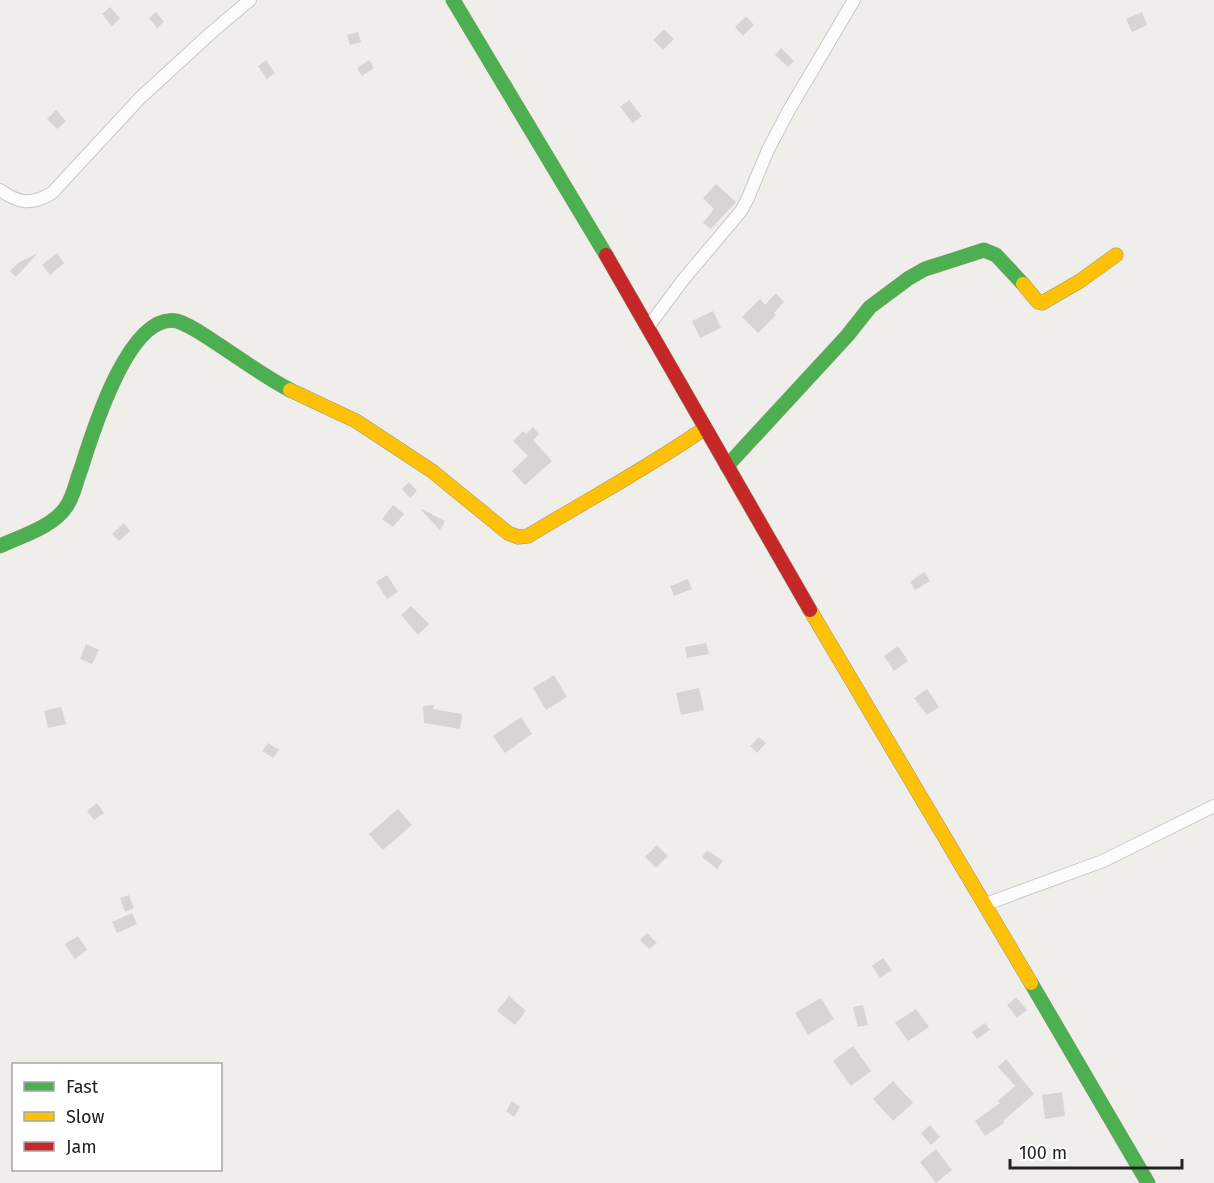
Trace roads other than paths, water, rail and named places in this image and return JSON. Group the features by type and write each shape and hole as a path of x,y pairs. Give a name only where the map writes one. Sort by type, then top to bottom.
{"street":[{"path":"0,190 8,196 33,202 52,193 140,98 250,0"},
{"path":"453,0 545,151 786,570 986,904 1148,1183"},
{"path":"648,327 683,280 741,211 789,110 854,0"},
{"path":"727,466 847,336 870,307 925,269 984,250 996,255 1025,284 1038,302 1042,303 1080,281 1116,255"},
{"path":"0,546 49,522 65,509 103,408 122,366 148,328 164,320 190,326 286,388 356,421 432,471 490,520 518,537 537,532 608,488 661,459 705,428"},
{"path":"986,904 1103,861 1214,806"}]}
